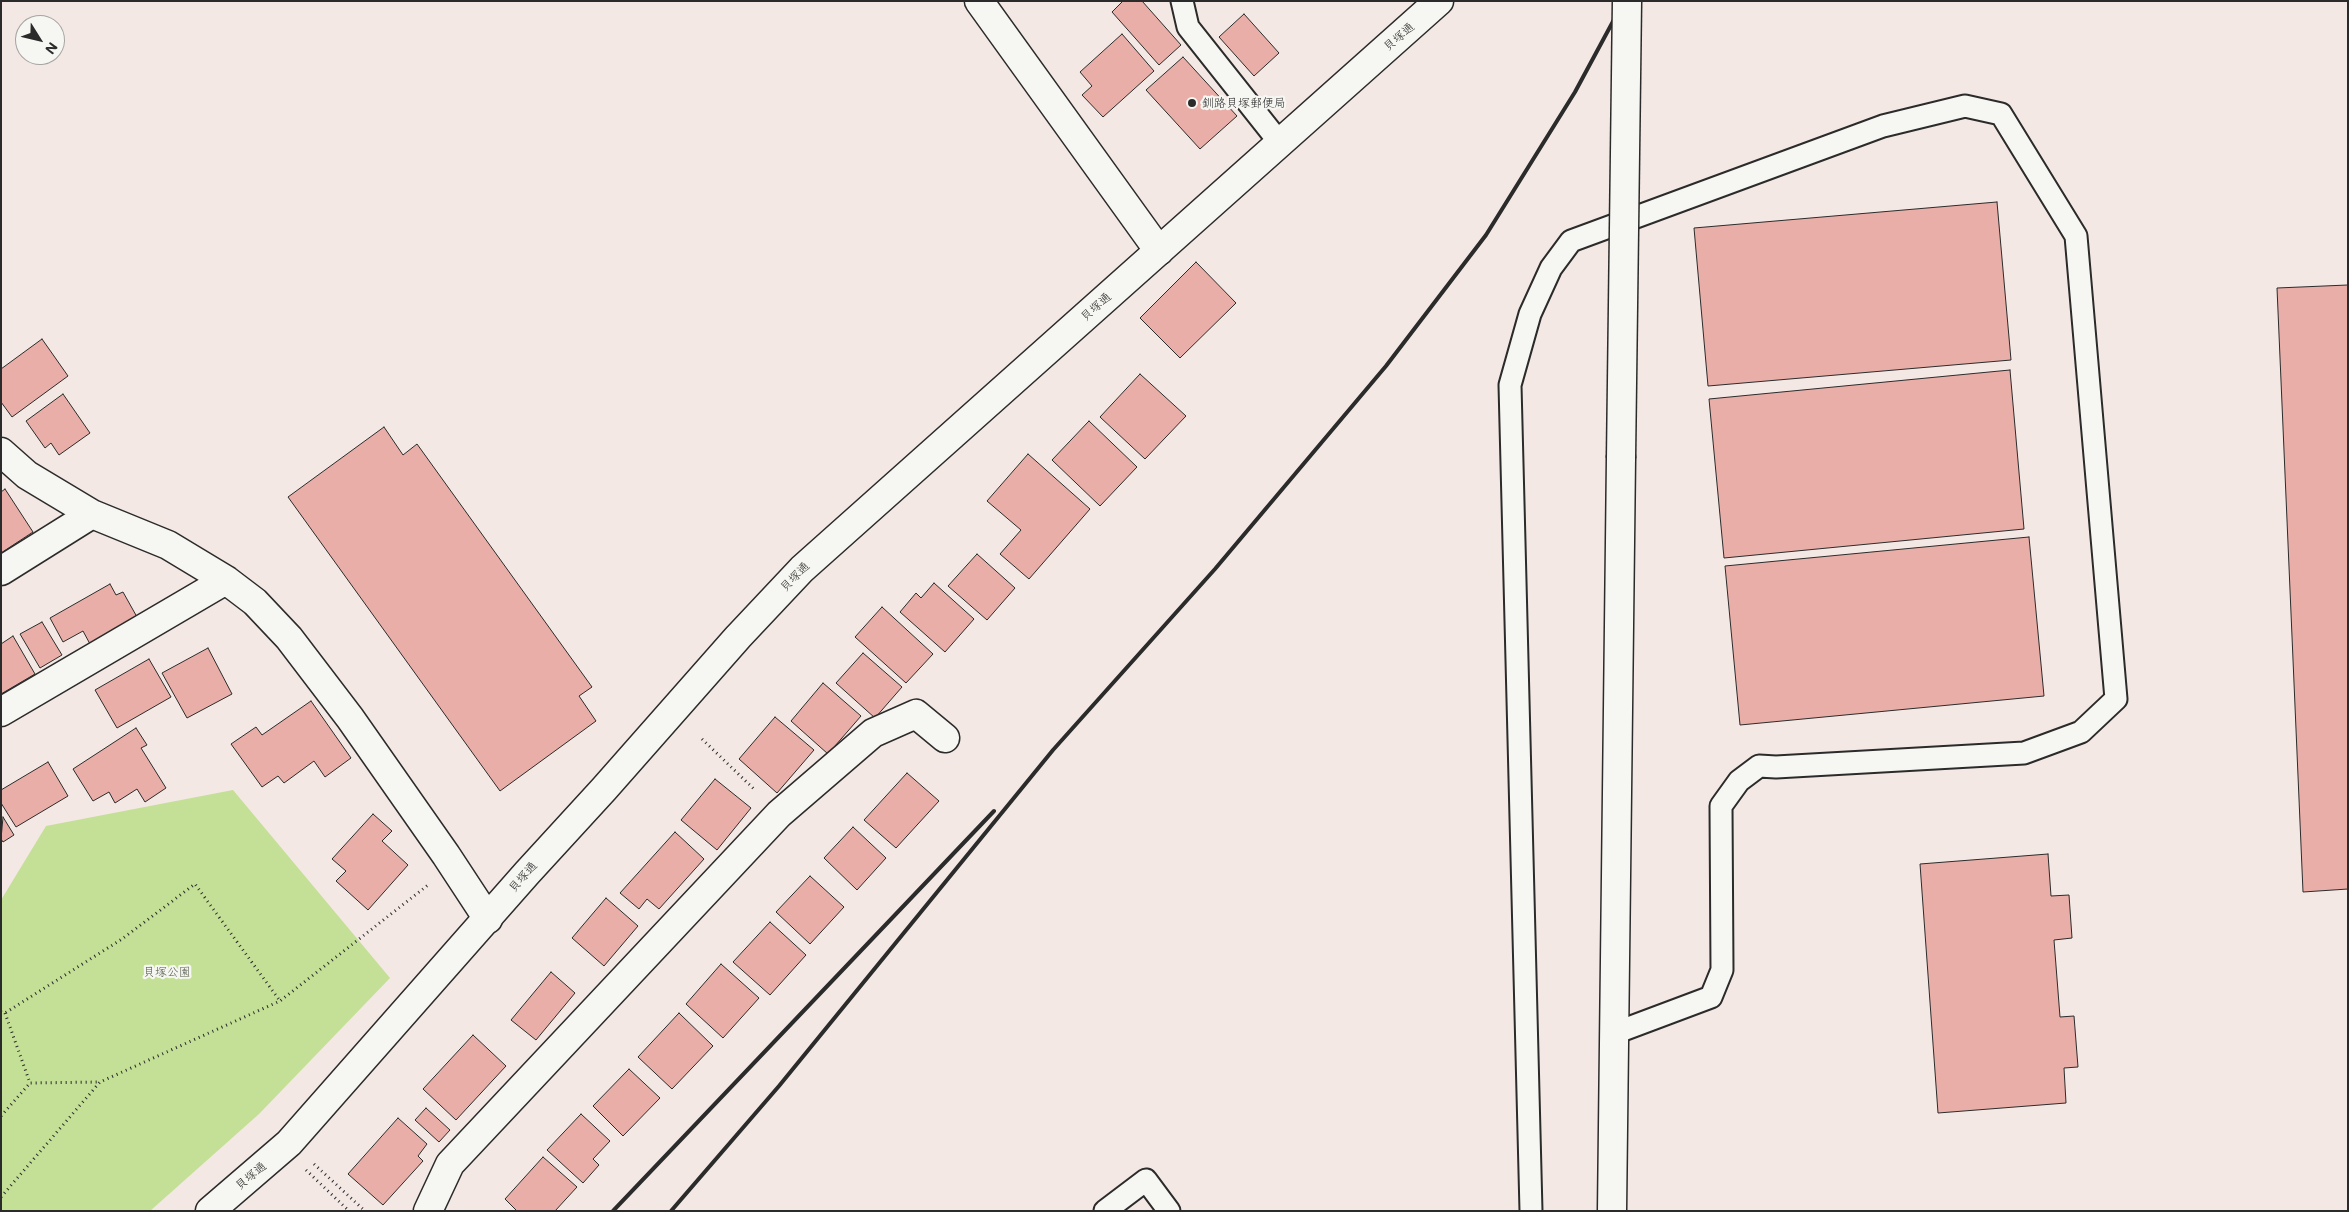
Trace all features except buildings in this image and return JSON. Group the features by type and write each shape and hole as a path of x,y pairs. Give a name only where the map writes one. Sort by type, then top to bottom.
{"street":[{"path":"979,1 1159,251"},
{"name":"貝塚通","path":"210,1211 289,1143 738,637 802,569 1439,1"},
{"path":"1612,1211 1627,1"},
{"path":"1,452 27,475 92,514 168,545 226,580 254,602 289,638 350,718 488,919"},
{"path":"1,571 92,514"},
{"path":"1,712 136,631 226,580"},
{"path":"428,1211 450,1164 779,814 873,733 890,725 916,714 945,738"}],"lane":[{"path":"1182,1 1188,27 1280,143"},
{"path":"1531,1211 1510,385 1530,314 1551,268 1571,240 1883,126 1965,106 2001,114 2076,236 2116,699 2081,732 2024,753 1776,767 1759,766 1739,781 1721,806 1722,970 1711,997 1615,1033"},
{"path":"1105,1211 1146,1180 1169,1211"}],"path":[{"path":"702,739 779,814"},
{"path":"1,1116 30,1083 100,1082 280,1001 452,865"},
{"path":"30,1083 3,1013 122,940 195,884 280,1001"},
{"path":"1,1197 100,1082"},
{"path":"308,1158 365,1211"},
{"path":"304,1168 349,1211"}],"green space":[{"name":"貝塚公園","path":"233,790 390,978 259,1114 150,1211 1,1211 1,900 46,826"}],"railway":[{"path":"671,1211 779,1086 1053,750 1215,569 1386,366 1486,235 1575,92 1624,1"},
{"path":"613,1211 994,811"}],"place":[{"name":"釧路貝塚郵便局","path":"1192,103"}]}
